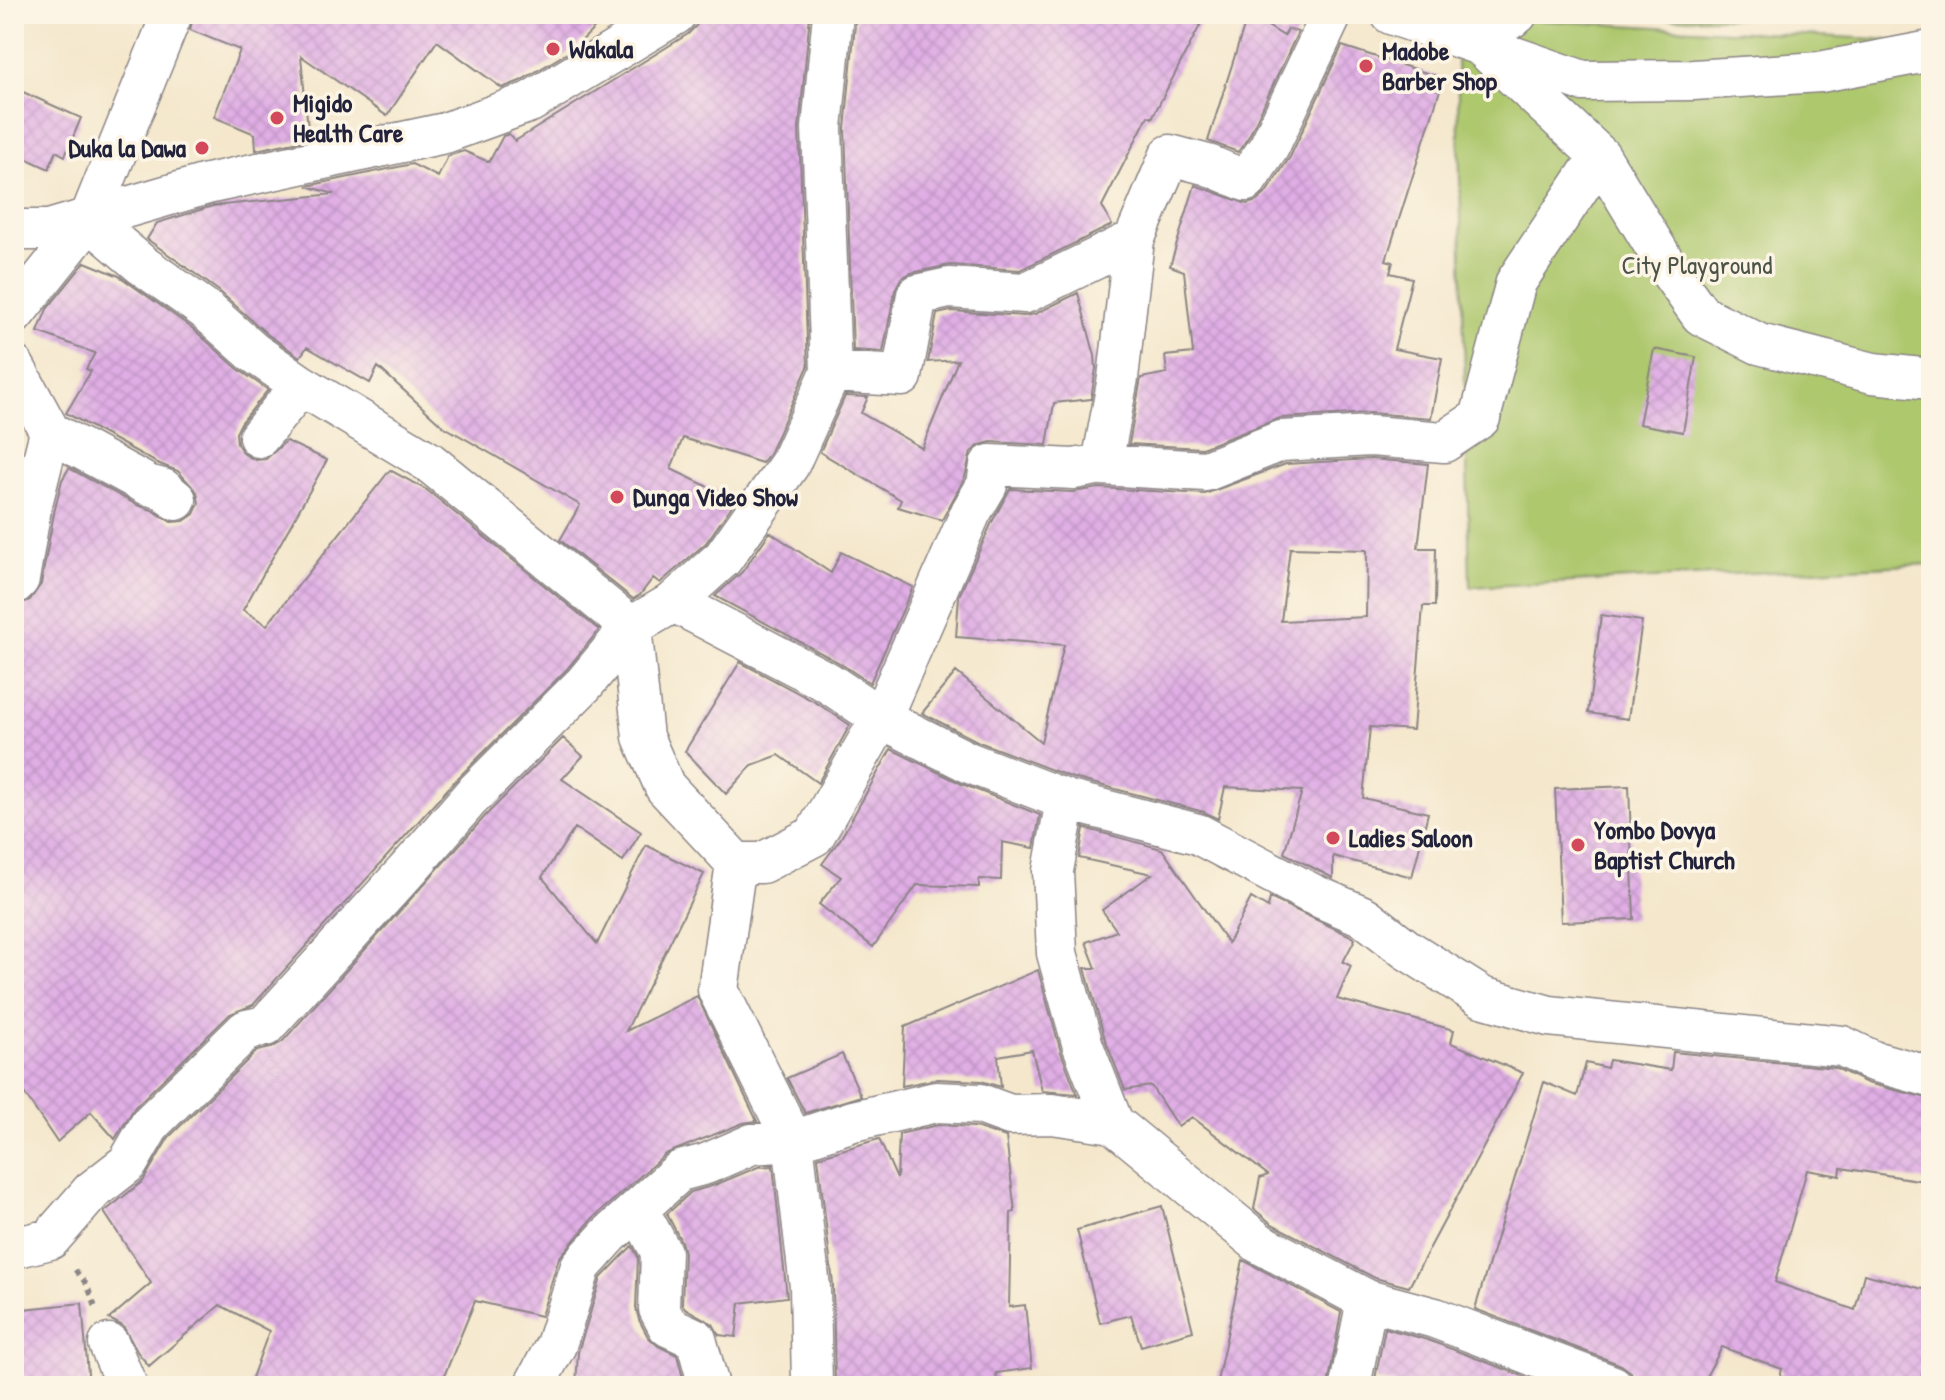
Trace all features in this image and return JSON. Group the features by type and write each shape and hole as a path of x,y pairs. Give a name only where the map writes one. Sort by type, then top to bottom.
{"street":[{"path":"14,314 89,220 172,14"},
{"path":"14,230 49,230 207,184 445,133 530,102 676,14"},
{"path":"32,1244 128,1163 151,1123 246,1030 265,1026 471,797 584,684 631,627 674,602 723,558 789,465 831,372 822,128 833,14"},
{"path":"1101,465 1118,378 1134,240 1170,155 1208,165 1246,181 1269,147 1332,14"},
{"path":"1391,14 1476,41 1583,81 1693,80 1820,72 1931,51"},
{"path":"1476,41 1517,14"},
{"path":"1476,41 1600,156 1671,273 1701,315 1759,344 1873,373 1931,379"},
{"path":"89,220 142,265 206,310 253,352 301,385 429,462 631,627 643,737 665,787 736,863 762,863 814,836 881,718 971,512 987,485 990,465 1074,469 1101,465 1206,471 1281,441 1371,436 1444,442 1480,418 1516,282 1600,156"},
{"path":"831,372 902,376 917,295 949,288 1025,293 1134,240"},
{"path":"14,366 50,432 148,485 163,489 176,500"},
{"path":"259,437 301,385"},
{"path":"14,584 19,579 31,508 50,432"},
{"path":"674,602 827,682 881,718 970,763 1066,800 1198,834 1312,894 1365,917 1406,949 1482,997 1549,1016 1842,1046 1873,1061 1931,1077"},
{"path":"1066,800 1053,871 1057,953 1083,1046 1113,1123 1259,1243 1367,1300 1435,1318 1613,1386"},
{"path":"736,863 718,990 793,1141 810,1287 812,1386"},
{"path":"534,1386 556,1345 581,1266 609,1235 680,1171 706,1164 752,1144 793,1141 853,1121 936,1102 980,1104 1010,1115 1052,1114 1113,1123"},
{"path":"639,1211 661,1252 659,1309 668,1326 696,1339 709,1386"},
{"path":"1350,1386 1367,1300"},
{"path":"109,1344 127,1386"}],"path":[{"path":"32,1244 87,1285 109,1344"}],"green space":[{"path":"1497,14 1900,14 1508,20"},
{"name":"City Playground","path":"1456,16 1931,42 1931,564 1470,587"}],"building":[{"path":"194,14 609,14 572,50 520,81 502,88 437,41 387,116 301,56 309,139 256,150 255,134 214,117 240,50 190,30"},
{"path":"704,14 810,14 799,129 808,367 769,454 762,463 683,438 671,469 736,500 706,543 660,583 653,578 633,599 560,540 580,505 443,426 378,367 370,383 307,347 300,357 267,334 219,291 147,239 157,223 213,206 334,194 307,186 412,164 438,177 448,156 464,151 489,162 503,136 509,134 515,141 688,34"},
{"path":"856,14 1206,14 1152,118 1148,116 1102,206 1112,225 1020,270 950,265 901,278 895,290 883,352 853,350 845,129"},
{"path":"1248,14 1284,36 1288,29 1298,32 1249,136 1238,152 1208,141"},
{"path":"1342,46 1439,77 1435,89 1440,90 1386,260 1393,262 1390,273 1412,278 1394,349 1442,358 1431,418 1370,413 1280,418 1202,448 1129,444 1141,378 1167,373 1165,356 1193,353 1184,271 1170,266 1195,185 1247,204 1265,194 1290,157"},
{"path":"14,88 81,118 65,156 56,151 49,169 14,153"},
{"path":"85,262 119,276 192,328 238,369 268,390 236,433 237,444 244,454 255,460 266,459 286,441 327,460 243,610 267,625 390,470 427,490 599,630 567,669 454,782 253,1005 230,1014 135,1107 115,1139 91,1112 57,1142 14,1078 14,606 30,600 41,584 54,513 62,480 69,468 171,522 184,521 194,514 199,503 197,492 178,471 157,463 66,413 91,371 86,369 95,353 38,332 47,309"},
{"path":"1078,293 1095,356 1091,399 1054,403 1047,445 991,442 971,452 965,477 942,520 898,507 901,500 820,452 845,396 868,397 861,413 922,448 958,360 928,362 937,314 951,311 1024,316 1035,314"},
{"path":"1654,349 1696,357 1683,432 1639,424"},
{"path":"1371,459 1428,464 1418,548 1436,548 1435,606 1423,606 1413,730 1370,727 1363,798 1428,813 1412,877 1333,856 1333,878 1284,853 1302,791 1225,787 1218,819 1204,812 1073,778 979,742 922,713 956,672 1041,742 1064,645 956,637 959,596 1010,489 1073,492 1099,488 1205,494 1286,464","holes":["1290,548 1367,550 1366,617 1281,621"]},
{"path":"770,532 831,573 841,552 913,587 870,683 838,662 715,596 742,572"},
{"path":"1601,615 1642,621 1628,719 1588,713"},
{"path":"740,662 815,702 850,725 818,783 779,755 752,765 726,794 685,751"},
{"path":"563,738 583,756 562,779 641,832 623,861 575,828 542,877 597,944 646,845 704,874 626,1031 697,996 757,1121 743,1123 665,1154 593,1218 559,1258 541,1316 475,1301 440,1386 249,1386 269,1331 220,1305 149,1366 123,1326 109,1319 151,1283 104,1212 143,1181 169,1137 257,1051 282,1042 488,813"},
{"path":"891,749 962,784 1040,815 1034,848 1002,842 1001,880 979,879 979,887 917,885 873,947 819,904 841,877 822,864 841,838"},
{"path":"1629,786 1634,919 1561,922 1555,789"},
{"path":"1084,828 1162,849 1228,943 1251,898 1268,908 1270,898 1353,937 1355,939 1343,962 1351,966 1337,999 1454,1030 1451,1043 1523,1073 1409,1287 1375,1278 1272,1224 1254,1209 1260,1178 1268,1175 1192,1117 1178,1127 1151,1086 1125,1090 1105,1039 1085,968 1096,968 1086,942 1117,931 1102,910 1152,874 1079,858"},
{"path":"1038,970 1061,1052 1077,1094 1042,1091 1032,1050 998,1056 1001,1087 981,1081 937,1079 902,1086 905,1027"},
{"path":"1673,1052 1836,1068 1867,1083 1931,1099 1931,1182 1841,1168 1840,1176 1807,1170 1775,1282 1855,1310 1864,1274 1931,1291 1931,1330 1920,1386 1778,1386 1782,1369 1722,1347 1701,1386 1635,1386 1631,1372 1621,1365 1475,1309 1544,1082 1577,1096 1586,1063 1607,1068 1609,1060 1671,1070"},
{"path":"842,1054 861,1096 805,1113 787,1078"},
{"path":"938,1125 975,1127 1006,1137 1015,1212 1011,1213 1009,1307 1025,1305 1032,1368 996,1373 998,1386 835,1386 833,1284 818,1157 879,1139 897,1179 899,1134"},
{"path":"773,1166 787,1297 740,1303 736,1337 719,1335 713,1324 682,1304 684,1252 667,1214 691,1192 758,1167"},
{"path":"1162,1206 1193,1331 1141,1346 1131,1315 1100,1323 1077,1230"},
{"path":"632,1246 638,1257 636,1308 639,1320 648,1337 677,1355 685,1386 576,1386 578,1352 601,1278"},
{"path":"1243,1260 1341,1312 1328,1386 1216,1386"},
{"path":"82,1303 89,1386 31,1386 30,1379 14,1381 14,1310"},
{"path":"1385,1328 1428,1340 1549,1386 1402,1386 1375,1379"}],"place":[{"name":"Wakala","path":"553,49"},
{"name":"Madobe Barber Shop","path":"1366,66"},
{"name":"Migido Health Care","path":"277,118"},
{"name":"Duka la Dawa","path":"202,148"},
{"name":"Dunga Video Show","path":"617,497"},
{"name":"Ladies Saloon","path":"1333,838"},
{"name":"Yombo Dovya Baptist Church","path":"1578,845"}]}
